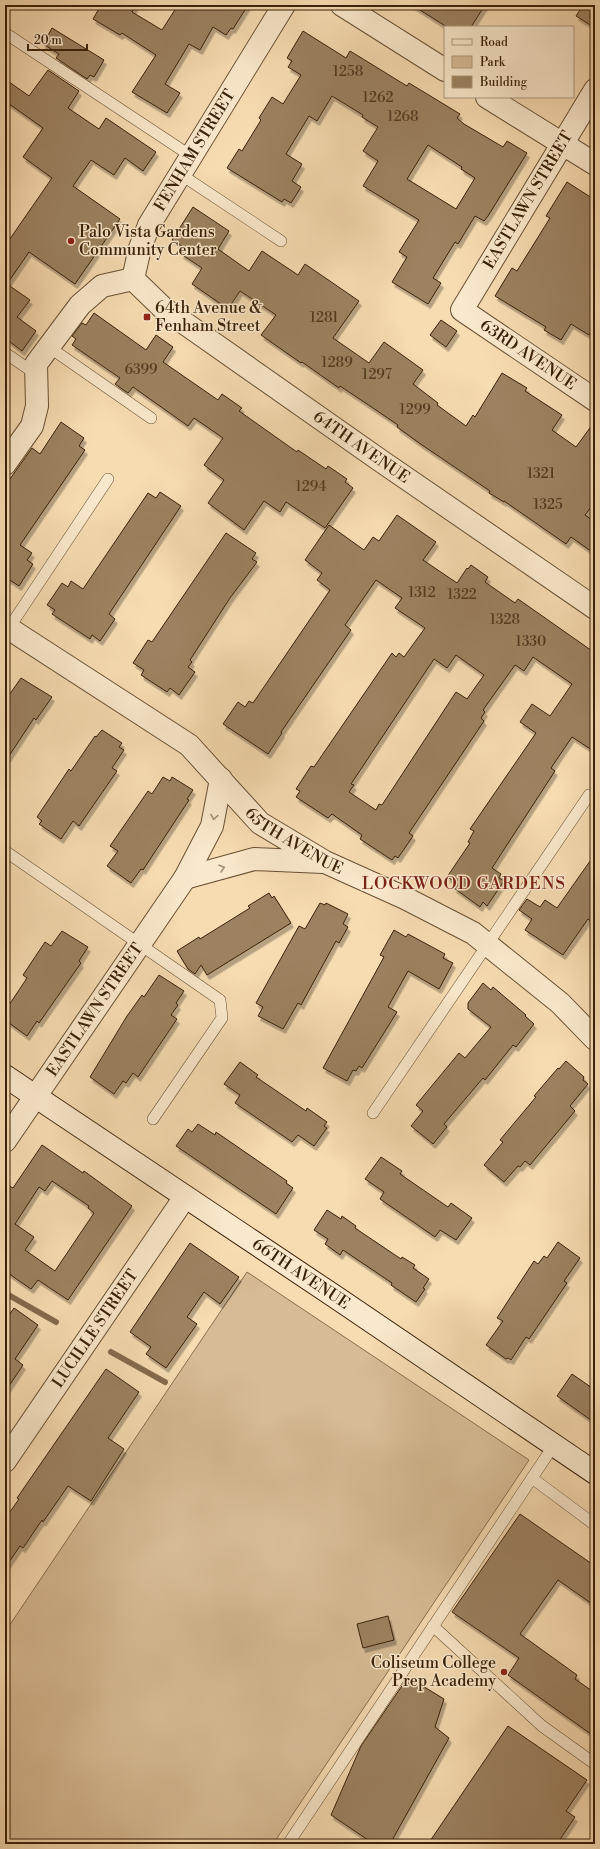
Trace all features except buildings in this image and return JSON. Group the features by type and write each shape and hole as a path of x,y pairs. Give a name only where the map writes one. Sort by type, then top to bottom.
{"street":[{"name":"FENHAM STREET","path":"133,279 140,248 149,224 284,5"},
{"path":"342,5 444,69"},
{"name":"EASTLAWN STREET","path":"462,310 595,90"},
{"path":"489,98 595,164"},
{"path":"5,464 32,426 37,406 36,364 80,305 102,286 133,279"},
{"name":"64TH AVENUE","path":"133,279 163,308 381,461 595,608"},
{"name":"63RD AVENUE","path":"462,310 595,400"},
{"name":"65TH AVENUE","path":"7,627 189,745 260,823 325,862 405,898 473,933 489,944 560,1003 595,1038"},
{"name":"EASTLAWN STREET","path":"5,1141 185,878 212,826 221,779"},
{"path":"185,878 254,859 325,862"},
{"name":"66TH AVENUE","path":"5,1076 595,1473"},
{"name":"LUCILLE STREET","path":"5,1461 185,1197"}],"lane":[{"path":"5,33 191,156"},
{"path":"180,174 282,241"},
{"path":"49,347 151,418"},
{"path":"5,353 36,374"},
{"path":"7,627 108,479"},
{"path":"373,1113 589,795"},
{"path":"5,850 220,1000 222,1018 153,1119"},
{"path":"288,1844 554,1445"},
{"path":"532,1478 595,1524"},
{"path":"433,1626 542,1726 595,1764"}],"green space":[{"path":"247,1272 529,1460 273,1844 5,1844 5,1632"}],"waterway":[{"path":"5,1293 56,1322"},
{"path":"111,1352 165,1382"}],"place":[{"name":"Palo Vista Gardens Community Center","path":"71,241"},
{"name":"64th Avenue & Fenham Street","path":"147,317"},
{"name":"Coliseum College Prep Academy","path":"504,1672"}],"district":[{"name":"LOCKWOOD GARDENS","path":"464,884"}]}
